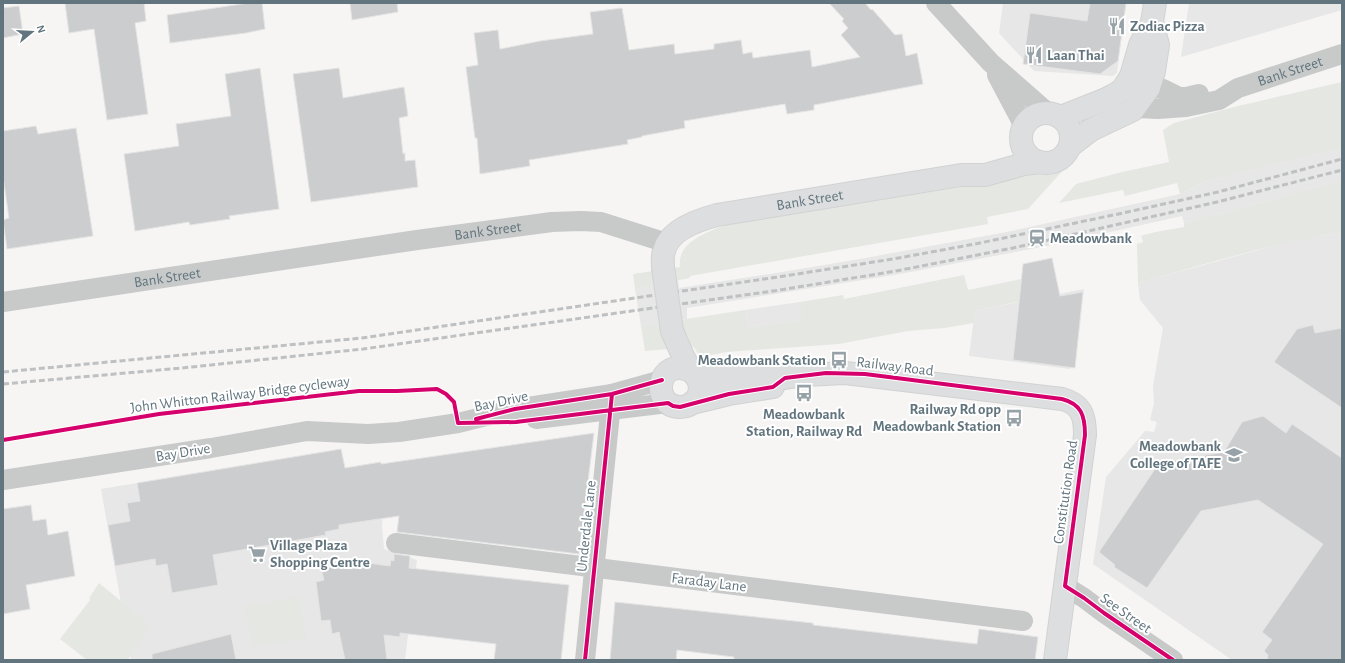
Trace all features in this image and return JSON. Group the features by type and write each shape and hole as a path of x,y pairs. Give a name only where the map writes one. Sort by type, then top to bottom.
{"main road":[{"path":"1154,13 1158,45 1154,71 1149,88 1136,108 1127,114 1091,130 1070,146 1062,158 1055,161 1040,162 1028,154 1024,149 1023,134 1032,117 1040,113 1054,115 1104,100 1116,94 1127,82 1140,45 1154,13"},
{"path":"1127,82 1149,88"},
{"path":"1054,115 1067,124 1070,131 1070,146"},
{"name":"Bank Street","path":"961,175 1001,158 1014,150 1023,134"},
{"name":"Bank Street","path":"667,243 674,235 684,228 705,218 717,215 961,175 985,175 1024,164 1040,162"},
{"path":"667,243 664,250 663,267 673,344 660,386 663,398 668,403 680,407 692,403 697,398 699,392 698,380 673,344"},
{"path":"664,376 674,368 680,368 693,373"},
{"name":"Railway Road","path":"693,373 729,377 770,374 785,378 826,373 858,374 1062,399 1075,404"},
{"name":"Railway Road","path":"692,403 729,394 773,387 785,378"},
{"name":"Constitution Road","path":"1055,660 1085,435 1083,417 1075,404"}],"street":[{"path":"936,3 991,63 1054,115"},
{"name":"Bank Street","path":"1149,88 1163,89 1179,97 1186,97 1216,90 1238,88 1342,54"},
{"path":"991,63 1023,134"},
{"name":"Bank Street","path":"1136,108 1158,109 1186,107 1219,100 1238,88"},
{"name":"Bank Street","path":"3,302 417,240 552,222 601,222 667,243"},
{"name":"Bay Drive","path":"611,401 664,376"},
{"name":"Bay Drive","path":"3,480 211,448 307,431 368,434 400,432 458,424 515,409 611,401 668,403"},
{"name":"Underdale Lane","path":"585,660 611,401"},
{"name":"Faraday Lane","path":"396,543 1023,621"},
{"name":"See Street","path":"1065,586 1173,660"}],"shaded area":[{"path":"1003,3 1126,3 1117,73 1113,76 1034,71 999,33"},
{"path":"1189,3 1342,3 1342,10 1181,57"},
{"path":"1342,82 1342,148 1204,182 1180,194 1177,183 1125,196 1123,190 1059,203 1076,184 1169,162 1163,130 1174,123 1238,106"},
{"path":"1342,148 1342,180 1184,223 1182,216 1052,245 900,274 687,308 687,319 641,326 635,289 678,280 679,288 860,259 1012,231 1180,194 1204,182"},
{"path":"1066,167 1028,209 987,217 988,224 690,276 690,278 635,289 633,274 680,267 680,258 688,244 695,239 727,224 962,187 996,178"},
{"path":"1342,180 1342,232 1265,248 1138,283 1137,244 1143,242 1141,236 1184,227 1184,223"},
{"name":"Meadowbank College of TAFE","path":"1342,232 1342,660 1232,660 1093,564 1106,477 1145,431 1154,432 1157,422 1150,420 1154,403 1153,386 1163,328 1140,300 1138,283 1273,246 1306,238"},
{"path":"1055,272 1056,275 1052,276 1055,294 975,311 974,323 945,328 908,331 839,344 727,352 700,357 694,347 645,351 641,326 745,310 748,327 802,320 800,302 843,295 844,299 964,275 968,290"},
{"path":"1084,289 1075,365 1070,369 969,356 975,311"},
{"path":"800,302 803,320 748,327 745,310"},
{"name":"Village Plaza Shopping Centre","path":"341,449 345,468 381,462 385,488 382,526 384,549 417,560 405,660 131,660 101,489"},
{"path":"99,583 150,625 128,660 87,660 60,639 90,600 89,598"},
{"path":"299,597 306,639 252,647 246,606"}],"building":[{"path":"65,3 144,3 146,21 135,23 148,114 107,120 94,29 69,33"},
{"path":"249,3 262,3 265,29 170,43 167,15"},
{"path":"350,3 397,3 398,12 352,20"},
{"path":"829,3 865,3 895,35 902,34 906,56 917,53 923,84 814,105 814,110 787,114 785,104 684,121 685,128 627,140 628,144 529,160 530,166 480,174 477,138 475,138 466,67 478,65 474,33 498,30 500,49 540,41 593,34 590,12 622,8 629,50 674,44 675,54 714,49 714,44 741,40 743,54 752,52 753,58 810,50 812,67 860,57 841,35 848,28 842,21 844,19"},
{"path":"1090,3 1126,3 1118,61 1100,74 1023,64 1030,13 1087,21"},
{"path":"19,6 23,34 3,38 3,8"},
{"path":"260,68 279,209 229,216 230,219 190,225 189,222 135,231 124,154 179,146 176,124 231,116 225,74"},
{"path":"339,68 343,98 404,87 408,116 399,118 403,154 405,153 405,161 415,160 418,187 311,202 293,74"},
{"path":"36,126 38,134 76,128 93,236 7,249 3,220 9,218 3,176 3,131"},
{"path":"1052,258 1060,296 1083,292 1075,368 1013,360 1023,264"},
{"path":"1313,325 1315,333 1342,328 1342,408 1274,362 1297,329"},
{"path":"1263,416 1286,433 1292,424 1342,458 1342,660 1267,660 1268,655 1264,651 1272,640 1262,632 1323,544 1258,500 1201,511 1147,588 1114,567 1115,565 1099,552 1159,463 1224,452 1242,422"},
{"path":"594,433 579,554 397,532 399,516 339,525 339,529 325,532 326,535 213,555 218,585 172,593 167,564 156,566 155,559 115,566 108,525 130,521 127,503 140,501 137,483 341,449 345,468"},
{"path":"31,505 33,521 46,519 48,535 68,531 75,576 26,585 30,609 3,614 3,509"},
{"path":"394,554 410,556 409,568 569,585 561,660 494,660 496,644 400,633 400,637 384,635 387,660 345,660 339,632 332,634 330,620 321,621 316,582 324,580 321,569 361,562 390,566 391,560 394,561"},
{"path":"615,602 813,623 813,625 977,644 979,629 1038,637 1035,660 734,660 734,657 677,650 676,660 610,660"},
{"path":"231,634 236,660 152,660 152,654"}],"railway":[{"path":"3,372 362,338 893,259 975,244 1218,192 1342,159"},
{"path":"3,384 182,368 363,349 780,290 896,271 1013,248 1217,202 1342,170"}],"cycle path":[{"path":"458,423 516,422 668,403 673,406 680,407 729,394 773,387 785,378 826,373 865,374 1062,399 1074,404 1081,411 1085,435 1065,586 1173,660"},
{"path":"476,419 515,409 612,394 662,380"},
{"name":"John Whitton Railway Bridge cycleway","path":"3,440 159,414 359,391 437,389 446,394 454,402 458,423"},
{"path":"585,660 612,394"}],"place":[{"name":"Zodiac Pizza","path":"1117,26"},
{"name":"Laan Thai","path":"1034,55"},
{"name":"Meadowbank","path":"1037,238"},
{"name":"Meadowbank Station","path":"839,360"},
{"name":"Meadowbank Station, Railway Rd","path":"804,393"},
{"name":"Railway Rd opp Meadowbank Station","path":"1014,418"},
{"name":"Meadowbank College of TAFE","path":"1234,455"},
{"name":"Village Plaza Shopping Centre","path":"257,554"}]}
